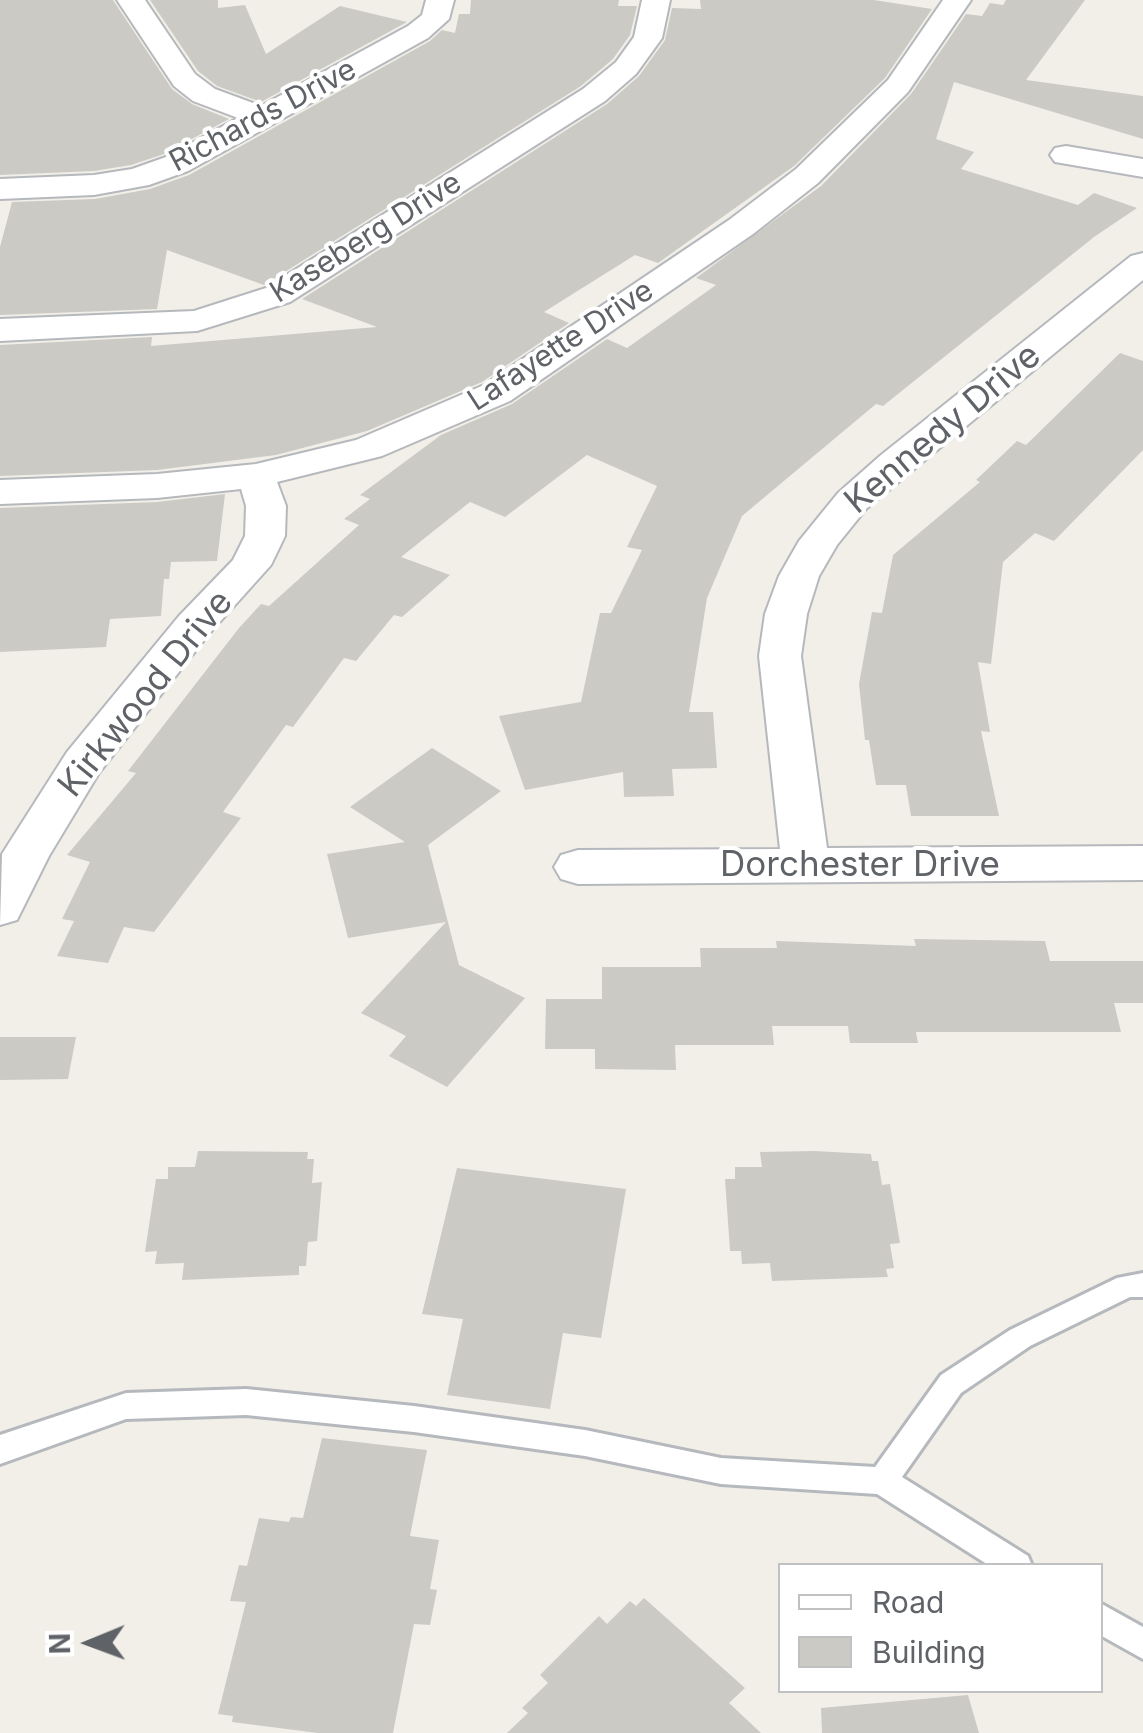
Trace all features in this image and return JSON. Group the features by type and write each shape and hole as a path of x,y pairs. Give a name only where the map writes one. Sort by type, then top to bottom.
{"street":[{"path":"131,0 184,80 204,95 265,118"},
{"name":"Richards Drive","path":"0,189 94,185 138,178 178,164 418,32 435,19 440,0"},
{"name":"Kaseberg Drive","path":"0,330 198,322 278,295 594,94 626,68 648,38 656,0"},
{"name":"Lafayette Drive","path":"0,492 157,486 256,476 369,448 436,422 497,392 741,227 808,176 898,86 957,0"},
{"path":"1066,155 1143,168"},
{"name":"Kennedy Drive","path":"806,866 780,656 786,614 799,576 818,541 852,502 896,463 1143,263"},
{"name":"Kirkwood Drive","path":"0,908 26,854 82,763 194,626 251,566 265,536 266,506 256,476"},
{"name":"Dorchester Drive","path":"578,868 1143,863"}],"lane":[{"path":"882,1481 951,1384 1020,1338 1127,1286 1143,1285"},
{"path":"0,1451 126,1406 246,1402 414,1419 585,1444 721,1471 882,1481 1013,1563"},
{"path":"1103,1620 1143,1644"}],"building":[{"path":"0,0 113,0 172,89 192,104 229,119 164,154 131,165 94,171 0,175"},
{"path":"150,0 218,0 218,8 245,5 266,54 340,6 407,22 261,102 217,86 198,71"},
{"path":"471,0 619,0 618,6 637,6 630,35 613,59 581,86 264,285 167,250 157,309 0,315 0,247 12,202 95,199 150,189 189,175 430,41 442,30 455,33 459,14 470,14"},
{"path":"700,0 874,0 932,9 885,78 794,166 658,263 635,255 544,312 569,323 482,382 367,431 276,455 157,470 0,476 0,345 152,337 151,346 377,327 302,299 607,104 639,76 665,40 672,8 701,9"},
{"path":"1006,0 1085,0 1026,80 1143,96 1143,139 954,82 936,139 974,152 961,169 1078,205 1094,193 1137,208 1094,237 883,406 876,404 742,516 707,598 689,712 713,712 717,768 672,769 674,796 624,797 623,772 525,790 499,716 581,702 600,613 611,613 642,550 627,547 657,486 587,455 505,517 470,502 401,557 450,575 402,617 394,615 356,661 344,658 293,727 286,725 223,812 241,818 154,932 124,927 108,963 57,956 74,921 62,919 90,862 67,855 136,773 128,771 239,628 261,604 269,606 359,525 344,519 370,499 360,495 441,435 512,404 607,339 627,348 716,285 696,278 821,186 911,94 966,14 982,16 990,3 1003,5"},
{"path":"1120,353 1143,361 1143,450 1054,541 1035,533 1003,562 991,664 978,662 990,732 981,731 999,816 911,816 906,785 876,785 869,740 865,740 859,684 872,612 882,613 893,555 980,482 976,480 1017,441 1026,445"},
{"path":"225,494 217,561 171,562 169,579 164,579 161,616 110,619 106,647 0,652 0,508 157,502"},
{"path":"432,748 501,791 428,845 459,965 525,998 447,1087 389,1056 406,1036 361,1013 446,922 348,938 327,854 405,842 350,807"},
{"path":"914,939 1045,941 1050,961 1143,961 1143,1003 1114,1003 1121,1032 916,1032 918,1043 850,1043 848,1026 772,1026 774,1045 675,1045 676,1070 595,1069 595,1049 545,1049 546,999 602,999 602,967 701,967 700,948 777,948 776,941 916,946"},
{"path":"0,1037 76,1037 68,1079 0,1080"},
{"path":"198,1151 308,1152 307,1159 314,1159 312,1183 322,1182 317,1241 308,1242 306,1266 299,1266 299,1275 182,1280 184,1263 155,1264 157,1251 145,1252 156,1179 168,1179 168,1167 195,1167"},
{"path":"760,1152 871,1154 872,1161 878,1161 882,1185 890,1184 900,1243 890,1244 894,1268 886,1269 888,1277 772,1281 770,1263 742,1264 741,1251 730,1251 725,1179 735,1179 735,1167 762,1167"},
{"path":"457,1168 626,1189 601,1338 563,1333 550,1409 447,1395 463,1319 422,1314"},
{"path":"322,1438 427,1450 410,1536 439,1540 430,1589 437,1590 430,1625 414,1624 393,1733 318,1733 232,1722 233,1716 218,1714 246,1602 230,1601 239,1565 247,1566 259,1518 289,1522 291,1517 303,1518"},
{"path":"644,1598 745,1688 729,1703 761,1733 507,1733 528,1713 522,1708 548,1683 540,1675 599,1616 607,1624 630,1601 636,1606"},
{"path":"968,1695 979,1733 822,1733 821,1708"}]}
